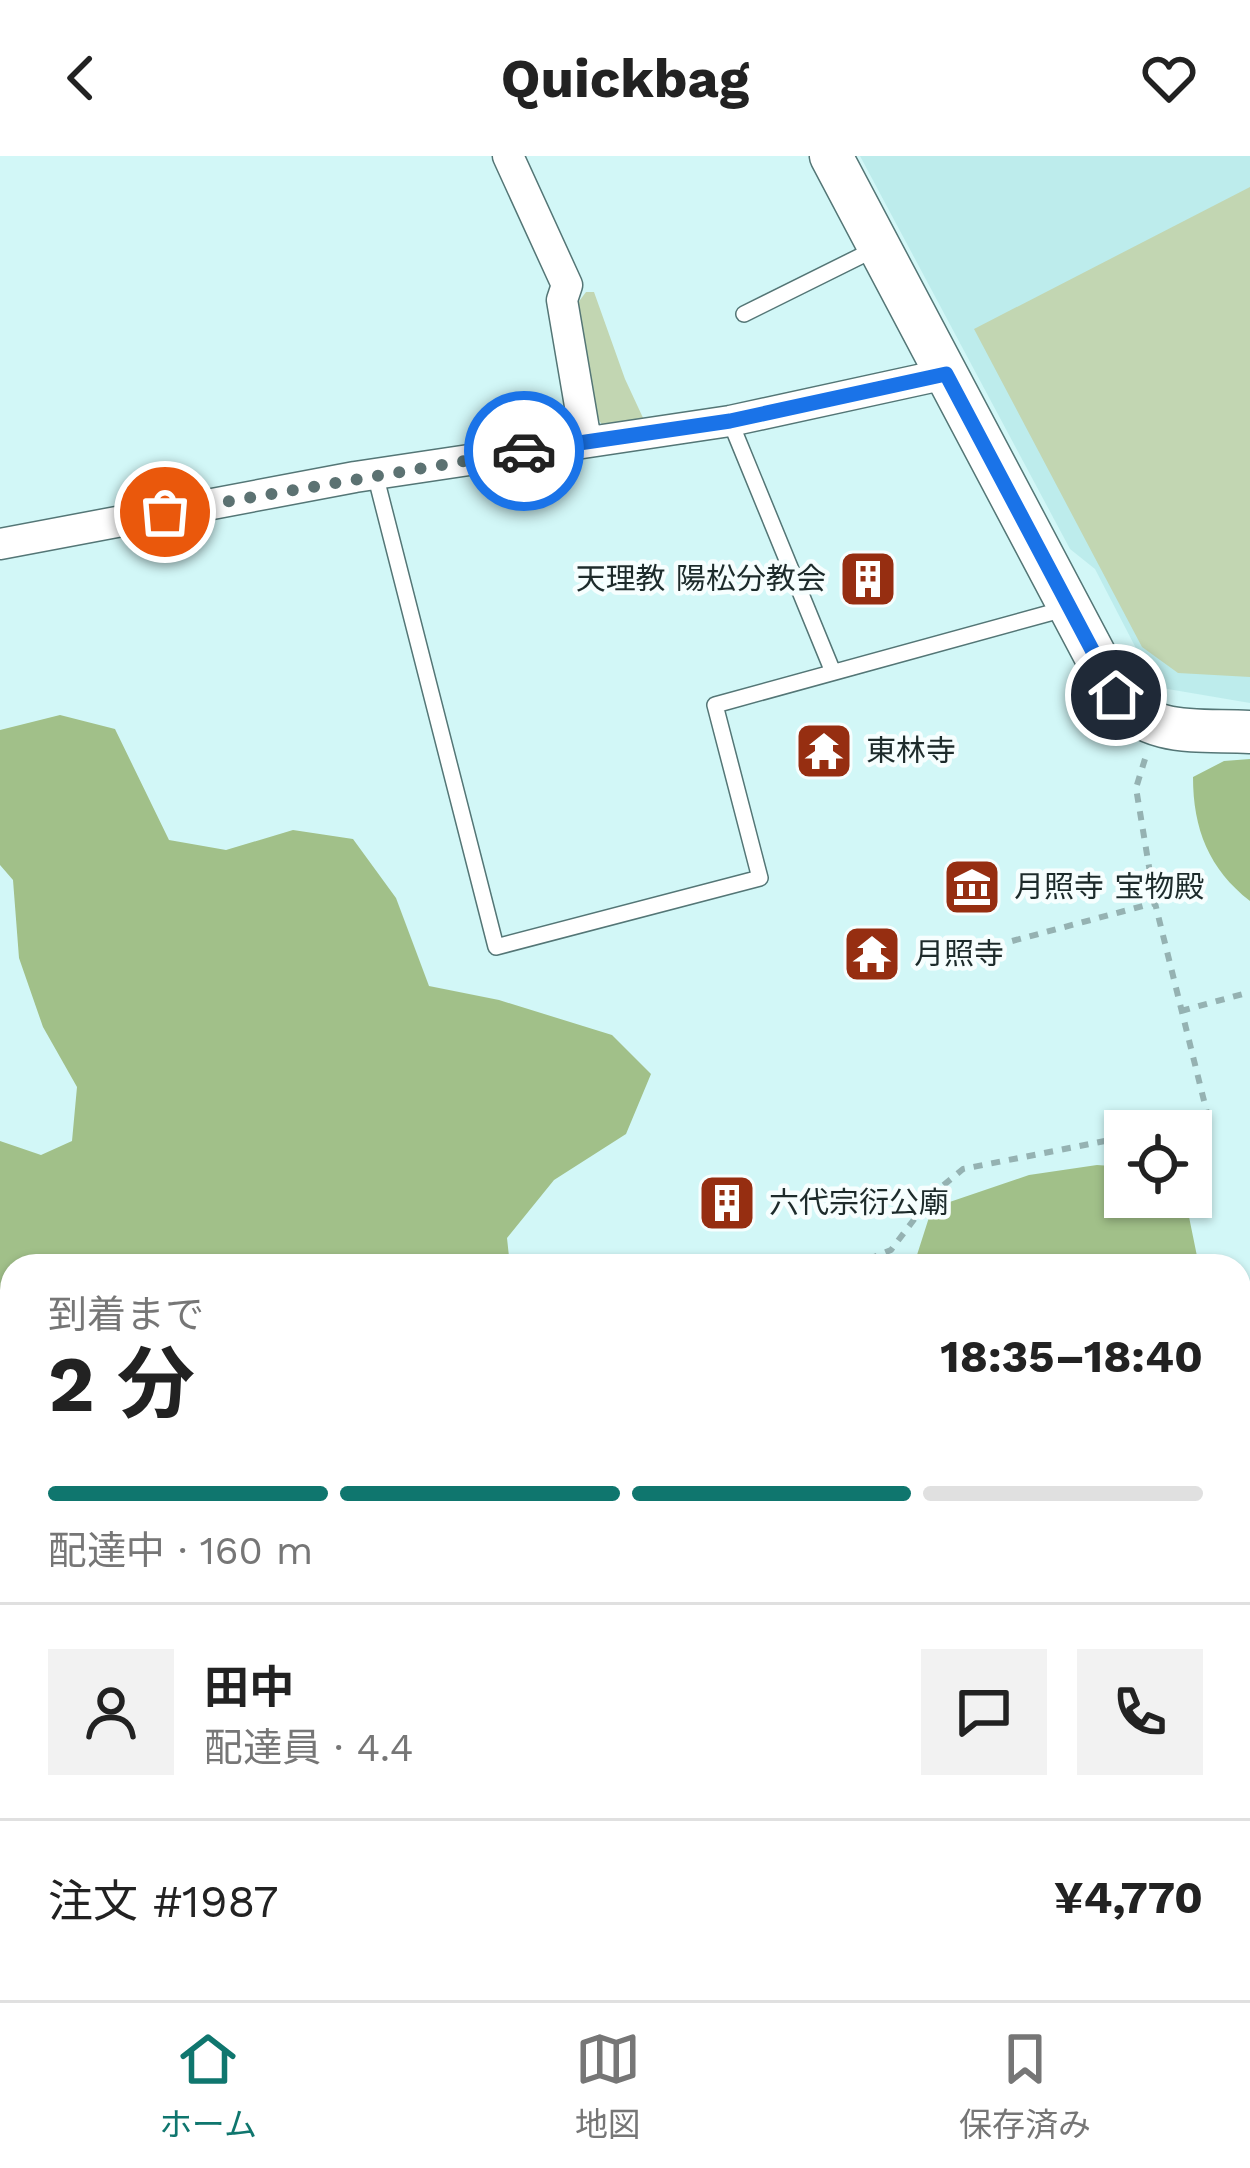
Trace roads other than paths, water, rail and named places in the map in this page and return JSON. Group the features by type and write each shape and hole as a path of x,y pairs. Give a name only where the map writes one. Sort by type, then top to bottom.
{"street":[{"path":"508,156 567,285 562,299 586,441"},
{"path":"831,156 1116,695 1140,721 1155,727 1250,732"},
{"path":"0,544 375,474 730,421 946,374"}],"lane":[{"path":"744,314 879,247"},
{"path":"730,421 833,672"},
{"path":"375,474 496,947 760,878 716,705 1070,607"}],"place":[{"name":"天理教 陽松分教会","path":"868,579"},
{"name":"東林寺","path":"824,751"},
{"name":"月照寺 宝物殿","path":"972,887"},
{"name":"月照寺","path":"872,954"},
{"name":"六代宗衍公廟","path":"727,1203"}]}
